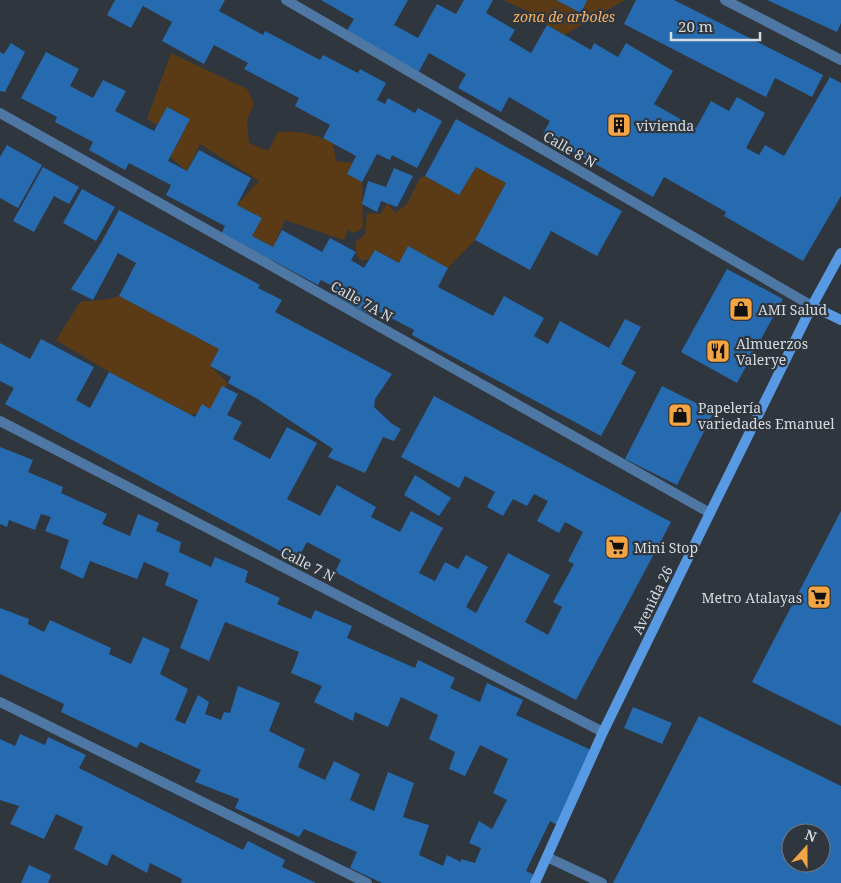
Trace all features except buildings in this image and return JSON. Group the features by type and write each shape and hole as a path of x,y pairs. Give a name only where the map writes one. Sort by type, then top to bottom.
{"street":[{"name":"Calle 8 N","path":"286,0 812,306 841,320"},
{"path":"725,0 841,60"},
{"name":"Calle 7A N","path":"0,113 710,513"},
{"name":"Avenida 26","path":"535,883 603,732 812,306 841,253"},
{"name":"Calle 7 N","path":"0,421 603,732"},
{"path":"0,702 366,883"},
{"path":"547,857 602,883"}],"green space":[{"name":"zona de arboles","path":"503,0 625,0 564,35 547,25 538,16"},
{"path":"171,53 247,89 254,103 247,121 249,143 268,151 278,132 292,132 306,133 333,143 336,161 353,163 347,174 362,182 363,228 354,233 348,230 344,240 285,220 273,247 252,236 261,218 237,205 259,181 200,144 187,171 170,157 190,119 167,107 157,125 147,119"},
{"path":"476,167 506,183 475,240 448,268 408,246 399,263 375,250 368,260 360,260 356,252 356,242 365,234 367,213 381,214 387,203 395,213 407,204 420,178 425,176 459,195"},
{"path":"119,296 219,349 210,366 228,383 210,409 191,415 109,372 56,340 80,302"}],"place":[{"name":"vivienda","path":"619,125"},
{"name":"AMI Salud","path":"741,309"},
{"name":"Almuerzos Valerye","path":"718,351"},
{"name":"Papelería variedades Emanuel","path":"680,415"},
{"name":"Mini Stop","path":"617,547"},
{"name":"Metro Atalayas","path":"819,597"}]}
